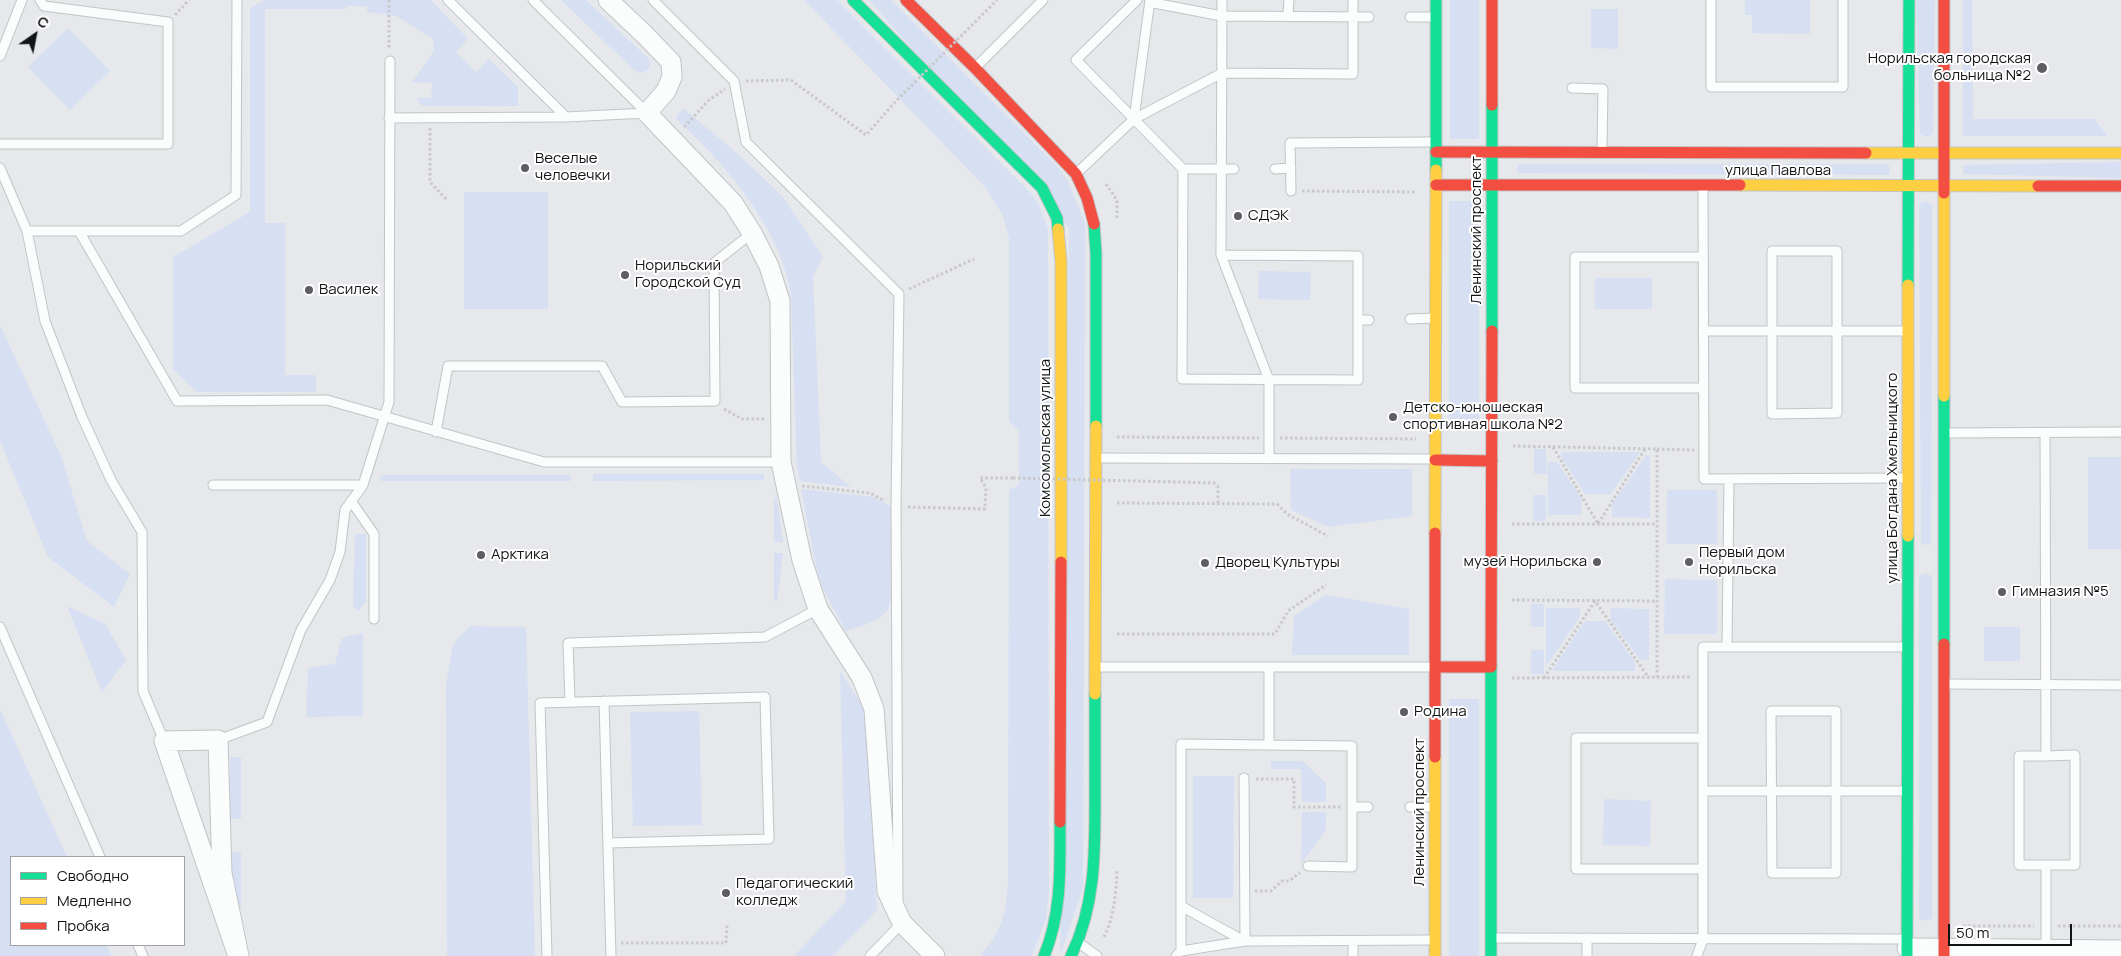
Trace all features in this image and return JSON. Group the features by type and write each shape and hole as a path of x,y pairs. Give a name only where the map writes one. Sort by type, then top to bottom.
{"street":[{"path":"608,0 671,62 672,76 666,91 647,113 733,203 752,233 769,266 780,301 781,462 802,560 818,609 862,678 874,709 887,891 900,919 935,956"},
{"name":"Комсомольская улица","path":"853,0 1042,188 1057,218 1061,262 1060,881 1058,910 1052,939 1044,956"},
{"path":"906,0 975,68 1076,174 1094,220 1096,254 1095,859 1092,894 1085,923 1071,956"},
{"name":"Ленинский проспект","path":"1435,956 1436,0"},
{"name":"Ленинский проспект","path":"1491,956 1492,0"},
{"name":"улица Богдана Хмельницкого","path":"1907,948 1909,0"},
{"path":"1944,0 1944,952"},
{"name":"улица Павлова","path":"1436,147 1492,152 2121,153"},
{"name":"улица Павлова","path":"1436,185 2121,186"},
{"path":"1436,460 1492,461"},
{"path":"1435,667 1491,668"},
{"path":"218,740 222,873 238,956 164,742 218,740"},
{"path":"1907,948 1944,952 2046,949 2121,950"}],"lane":[{"path":"0,56 22,0"},
{"path":"0,144 168,144 168,22 44,6 40,0"},
{"path":"27,231 181,230 236,195 237,0"},
{"path":"448,0 566,117"},
{"path":"533,0 647,113"},
{"path":"652,0 734,81 746,142 899,294 896,507 900,919 870,956"},
{"path":"975,68 1043,0"},
{"path":"1137,0 1076,60 1183,169 1182,379 1358,380 1358,256 1221,255"},
{"path":"1134,119 1151,0 1154,3 1222,16 1369,17"},
{"path":"1222,0 1221,255 1269,380 1269,459"},
{"path":"1288,0 1288,16"},
{"path":"1076,174 1134,119 1222,73 1353,74 1354,0"},
{"path":"1710,0 1710,87 1843,87 1843,0"},
{"path":"1410,17 1436,17"},
{"path":"218,740 267,722 302,630 330,580 340,552 345,510 363,485 389,402 390,60"},
{"path":"1572,88 1603,88 1602,152"},
{"path":"390,118 566,117 647,113"},
{"path":"1291,191 1290,142 1436,147"},
{"path":"0,168 27,231 45,321 82,417 111,480 142,532 143,691 164,742"},
{"path":"1274,168 1291,168"},
{"path":"1183,169 1234,169"},
{"path":"1703,186 1704,479 1908,478"},
{"path":"79,231 177,401 327,400 544,462 781,462"},
{"path":"436,432 448,366 602,366 622,402 715,401 714,263 752,233"},
{"path":"1772,251 1837,251 1837,331 1837,414 1772,414 1772,251"},
{"path":"1703,257 1575,257 1575,388 1703,388"},
{"path":"1410,319 1436,318"},
{"path":"1358,320 1369,320"},
{"path":"1703,331 1908,331"},
{"path":"2045,432 2046,756"},
{"path":"1944,433 2121,432"},
{"path":"1096,458 1436,460"},
{"path":"1727,647 1729,479"},
{"path":"212,485 363,485"},
{"path":"351,501 374,534 374,619"},
{"path":"570,702 568,643 765,637 818,609"},
{"path":"0,627 100,856"},
{"path":"1697,956 1703,939 1702,647 1908,647"},
{"path":"1094,667 1435,667"},
{"path":"1269,667 1269,745"},
{"path":"1944,684 2121,685"},
{"path":"547,956 540,702 765,697 769,839 608,843"},
{"path":"604,701 611,956"},
{"path":"1771,711 1836,711 1836,791 1836,874 1772,873 1771,711"},
{"path":"1703,738 1576,738 1576,869 1703,869"},
{"path":"1308,866 1352,868 1352,746 1181,744 1181,906 1179,953 1245,941 1353,942 1435,940"},
{"path":"2075,755 2075,865 2020,865 2019,756 2046,756 2075,755"},
{"path":"1244,778 1245,941"},
{"path":"1703,791 1908,791"},
{"path":"1410,806 1435,807"},
{"path":"1353,807 1368,807"},
{"path":"2046,865 2046,949"},
{"path":"1181,906 1245,941"},
{"path":"1491,938 1703,939 1907,948"},
{"path":"1587,938 1587,956"},
{"path":"1353,942 1353,956"},
{"path":"1078,943 1097,956"}],"path":[{"path":"168,22 189,0"},
{"path":"389,0 390,60"},
{"path":"683,128 709,100 734,81 791,80 866,135 897,100 997,0"},
{"path":"430,117 430,182 448,200"},
{"path":"1291,191 1420,192"},
{"path":"899,294 974,259"},
{"path":"722,408 742,419 780,419"},
{"path":"1513,446 1704,450"},
{"path":"1553,447 1598,524"},
{"path":"1598,524 1645,448"},
{"path":"1657,449 1657,677"},
{"path":"896,507 986,509 986,488 980,478 1218,483 1218,503"},
{"path":"800,486 870,493"},
{"path":"1117,503 1277,504 1287,514 1328,536"},
{"path":"1512,524 1657,524"},
{"path":"1117,634 1275,634 1288,611 1326,585"},
{"path":"1512,600 1657,601"},
{"path":"1596,601 1649,678"},
{"path":"1543,678 1596,601"},
{"path":"1512,678 1703,677"},
{"path":"1244,778 1294,779 1294,807 1326,807"},
{"path":"1244,890 1271,891 1282,881 1288,881"},
{"path":"611,943 726,943 727,924"},
{"path":"1944,926 2121,926"}],"shaded area":[{"path":"264,0 431,0 468,39 456,52 476,72 489,59 518,87 518,106 423,106 417,98 431,98 432,83 412,82 434,51 433,39 396,16 367,12 367,6 347,6 346,9 265,9 265,223 285,223 285,375 316,375 316,392 197,392 173,369 173,257 250,212 250,9"},
{"path":"561,0 586,0 649,59 650,65 648,70 641,73 634,70"},
{"path":"804,0 837,0 1028,190 1038,203 1048,229 1049,893 1046,919 1032,956 980,956 998,930 1004,914 1008,882 1009,490 1019,485 1019,431 1009,421 1009,238 1003,216 986,188"},
{"path":"869,0 891,0 1055,164 1068,181 1085,223 1083,888 1060,956 1069,228"},
{"path":"1450,0 1479,0 1479,139 1450,139"},
{"path":"1745,0 1810,0 1810,34 1752,33 1752,15 1745,15"},
{"path":"1916,0 1935,0 1933,134 1927,137 1920,134"},
{"path":"1963,0 1972,0 1973,119 2095,119 2107,136 1963,136"},
{"path":"1591,9 1618,9 1618,49 1591,48"},
{"path":"68,28 110,71 70,110 28,67"},
{"path":"683,108 739,155 782,196 823,257 813,277 821,462 851,487 800,481 797,467 791,294 785,269 763,221 747,197 712,154 675,118"},
{"path":"2121,162 2121,178 1963,174 1964,165"},
{"path":"1518,164 1888,164 1890,169 1889,175 1517,173"},
{"path":"464,192 548,192 548,309 464,309"},
{"path":"1449,201 1479,201 1479,420 1449,420"},
{"path":"1925,201 1932,204 1931,543 1928,545 1921,544 1919,204"},
{"path":"1259,271 1311,272 1310,300 1258,299"},
{"path":"1595,278 1652,278 1652,309 1595,309"},
{"path":"0,325 61,456 87,541 130,574 114,607 48,557 0,441"},
{"path":"1534,449 1546,449 1547,474 1534,474"},
{"path":"1561,452 1640,452 1611,494 1585,494 1561,457"},
{"path":"1646,455 1650,455 1650,518 1612,517 1612,505"},
{"path":"2088,457 2121,457 2121,549 2088,549"},
{"path":"1548,462 1557,462 1582,499 1581,515 1548,515"},
{"path":"1290,469 1412,469 1412,516 1329,527 1291,510"},
{"path":"593,474 764,474 764,480 593,481"},
{"path":"381,475 571,475 571,481 380,481"},
{"path":"801,489 874,497 891,507 893,578 890,604 883,615 868,624 846,631 824,591 818,575"},
{"path":"1667,490 1717,490 1717,544 1667,544"},
{"path":"1533,495 1546,495 1546,521 1533,521"},
{"path":"774,498 777,498 783,542 774,542"},
{"path":"355,534 366,534 366,601 358,611 353,605"},
{"path":"774,553 783,553 777,601 774,601"},
{"path":"1925,573 1932,576 1932,918 1926,921 1919,919 1919,576"},
{"path":"1665,579 1717,580 1717,634 1664,634"},
{"path":"1326,595 1409,609 1409,655 1292,655 1294,616"},
{"path":"1531,604 1544,604 1544,627 1531,627"},
{"path":"67,606 105,624 126,660 102,692"},
{"path":"1546,608 1580,608 1580,617 1546,666"},
{"path":"1611,608 1649,609 1649,660 1640,660 1610,619"},
{"path":"1585,621 1605,621 1635,662 1635,671 1552,671"},
{"path":"470,626 526,627 535,956 447,956 446,684 453,644"},
{"path":"1984,627 2020,627 2020,661 1984,661"},
{"path":"363,633 363,716 306,717 308,668 335,664 342,638"},
{"path":"1531,650 1544,650 1544,674 1531,674"},
{"path":"840,671 866,711 877,910 833,956 794,956 846,901"},
{"path":"1449,699 1479,699 1479,956 1449,956"},
{"path":"0,709 67,856 10,856 10,946 107,946 112,956 0,956"},
{"path":"699,711 702,825 633,826 630,712"},
{"path":"230,757 241,757 241,819 230,819"},
{"path":"1271,761 1302,761 1326,783 1326,802 1302,802 1301,769 1271,769"},
{"path":"1193,776 1234,776 1233,898 1193,898"},
{"path":"1604,799 1651,801 1650,846 1603,845"},
{"path":"1302,812 1326,812 1326,830 1301,864"},
{"path":"230,852 241,852 241,910 230,876"}],"traffic: fast":[{"path":"853,0 1042,188 1057,218 1058,229"},
{"path":"1436,0 1436,170"},
{"path":"1908,285 1909,0"},
{"path":"1492,105 1492,331"},
{"path":"1094,224 1096,254 1096,426"},
{"path":"1944,396 1944,644"},
{"path":"1907,956 1908,536"},
{"path":"1491,666 1491,956"},
{"path":"1071,956 1085,919 1094,861 1095,694"},
{"path":"1044,956 1050,940 1057,907 1060,873 1060,822"}],"traffic: slow":[{"path":"1866,153 2121,153"},
{"path":"1435,533 1436,170"},
{"path":"1740,185 2038,186"},
{"path":"1944,193 1944,396"},
{"path":"1058,229 1061,262 1061,562"},
{"path":"1908,285 1908,536"},
{"path":"1095,694 1096,426"},
{"path":"1435,757 1435,956"}],"traffic: jam":[{"path":"906,0 975,68 1076,174 1087,198 1094,224"},
{"path":"1492,0 1492,105"},
{"path":"1944,0 1944,193"},
{"path":"1436,152 1866,153"},
{"path":"1436,185 1740,185"},
{"path":"2038,186 2121,186"},
{"path":"1491,666 1492,331"},
{"path":"1435,460 1492,461"},
{"path":"1435,533 1435,757"},
{"path":"1060,822 1061,562"},
{"path":"1944,644 1944,956"},
{"path":"1435,667 1491,667"}],"place":[{"name":"Норильская городская больница №2","path":"2042,68"},
{"name":"Веселые человечки","path":"525,168"},
{"name":"СДЭК","path":"1238,216"},
{"name":"Норильский Городской Суд","path":"625,275"},
{"name":"Василек","path":"309,290"},
{"name":"Детско-юношеская спортивная школа №2","path":"1393,417"},
{"name":"Арктика","path":"481,555"},
{"name":"музей Норильска","path":"1597,562"},
{"name":"Первый дом Норильска","path":"1689,562"},
{"name":"Дворец Культуры","path":"1205,563"},
{"name":"Гимназия №5","path":"2002,592"},
{"name":"Родина","path":"1404,712"},
{"name":"Педагогический колледж","path":"726,893"}]}
